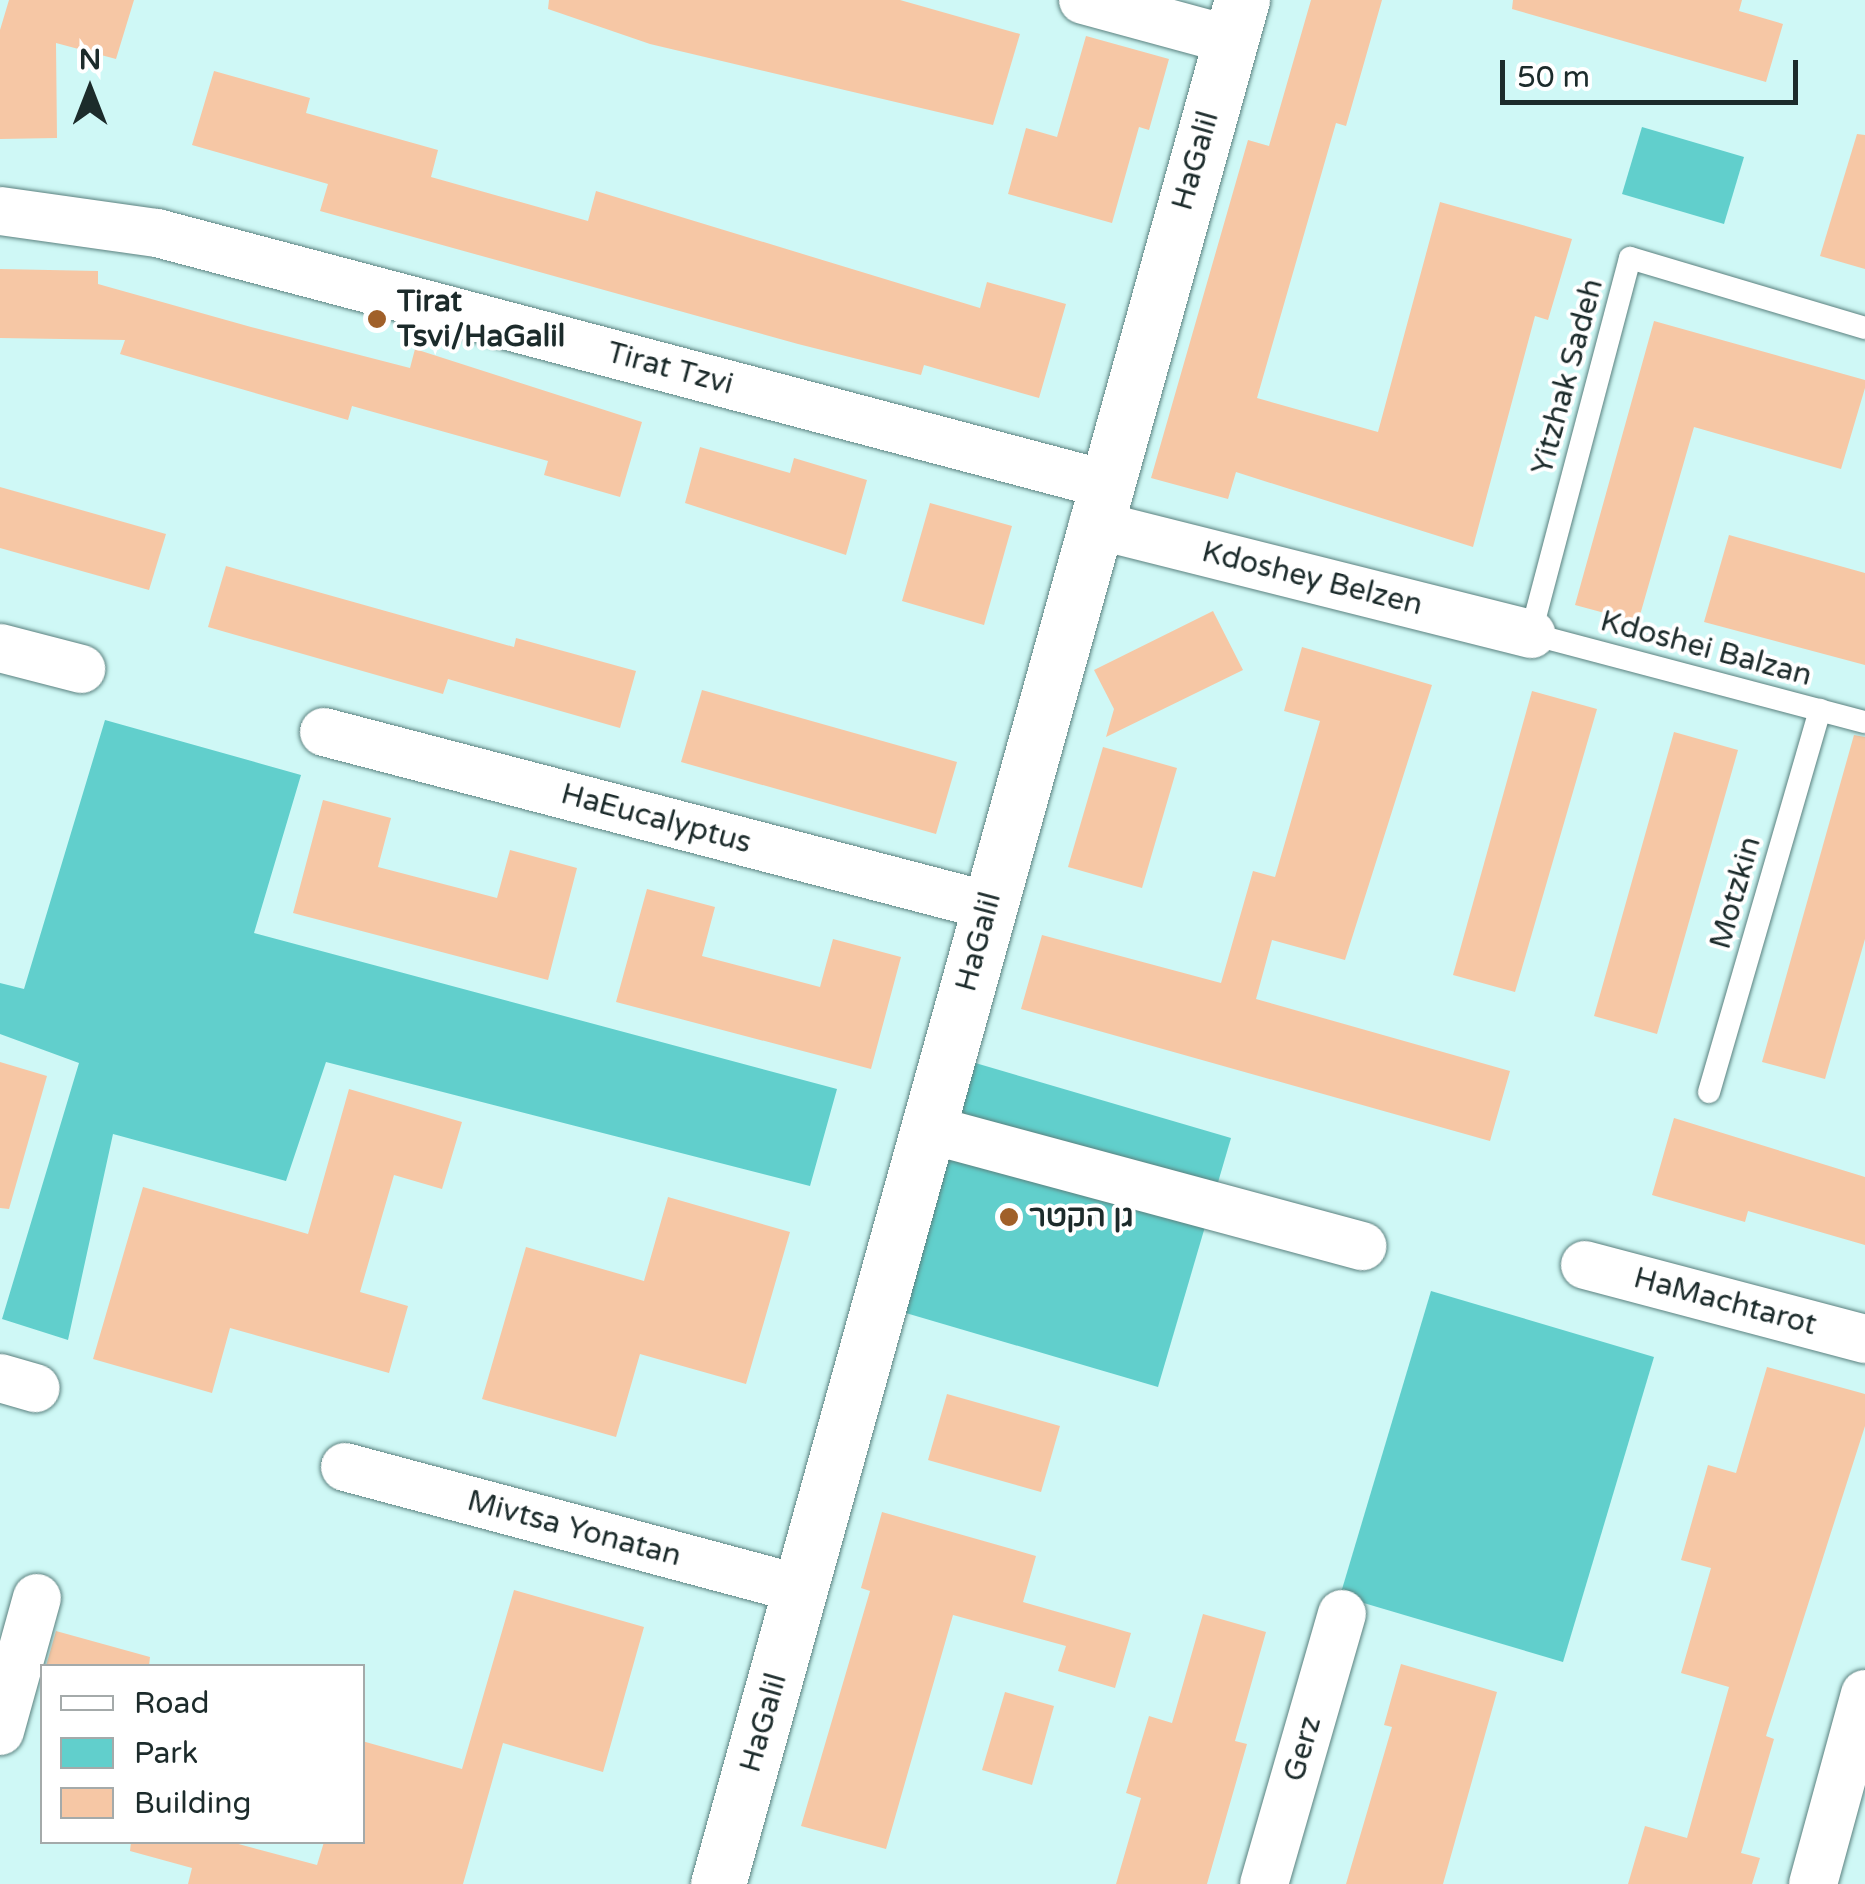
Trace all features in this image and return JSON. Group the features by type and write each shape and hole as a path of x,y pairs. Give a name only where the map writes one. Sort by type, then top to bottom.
{"street":[{"path":"1083,0 1236,20"},
{"name":"HaGalil","path":"718,1884 803,1590 1098,504 1236,20"},
{"name":"Tirat Tzvi","path":"0,211 157,233 1098,504"},
{"name":"Kdoshey Belzen","path":"1098,504 1531,634"},
{"path":"0,648 81,669"},
{"name":"HaEucalyptus","path":"324,732 989,906"},
{"path":"928,1130 1363,1246"},
{"name":"HaMachtarot","path":"1586,1265 1865,1339"},
{"name":"Mivtsa Yonatan","path":"345,1467 803,1590"},
{"path":"0,1730 37,1598"},
{"name":"Gerz","path":"1264,1884 1342,1614"},
{"path":"1813,1884 1865,1694"}],"lane":[{"name":"Yitzhak Sadeh","path":"1531,634 1630,258 1865,328"},
{"name":"Kdoshei Balzan","path":"1531,634 1865,722"},
{"name":"Motzkin","path":"1708,1092 1820,710"}],"green space":[{"path":"1642,127 1744,157 1724,224 1622,194"},
{"path":"105,720 301,775 254,933 837,1089 810,1186 326,1062 286,1181 113,1134 68,1340 2,1319 79,1063 0,1034 0,983 24,989"},
{"path":"972,1062 1231,1138 1158,1387 899,1311"},
{"path":"1431,1291 1654,1357 1563,1662 1340,1596"}],"building":[{"path":"9,0 134,0 116,59 56,43 57,138 0,139 0,30"},
{"path":"549,0 900,0 1020,34 993,125 650,44 548,9"},
{"path":"1311,0 1382,0 1346,126 1336,123 1257,398 1378,432 1440,202 1572,239 1548,320 1535,316 1473,547 1236,472 1228,499 1151,478 1248,140 1269,146"},
{"path":"1513,0 1742,0 1739,11 1783,24 1766,82 1512,9"},
{"path":"1086,36 1169,59 1149,130 1139,127 1112,223 1008,194 1026,128 1057,137"},
{"path":"214,71 310,98 306,113 438,150 431,177 588,221 596,191 980,308 987,282 1066,304 1039,398 924,365 921,375 798,344 320,211 328,184 192,145"},
{"path":"1857,134 1865,135 1865,269 1820,256"},
{"path":"0,269 98,271 98,284 251,327 410,368 415,349 642,422 620,497 544,475 548,461 352,406 348,420 120,354 125,340 0,338"},
{"path":"1654,321 1865,380 1865,388 1841,469 1694,427 1638,622 1575,605"},
{"path":"700,447 790,473 794,458 867,480 846,555 685,503"},
{"path":"0,487 166,534 149,590 0,548"},
{"path":"930,503 1012,526 984,625 902,601"},
{"path":"1729,535 1865,573 1865,665 1704,622"},
{"path":"226,566 514,647 516,638 636,671 620,728 448,679 443,694 208,627"},
{"path":"1213,611 1243,670 1106,737 1114,709 1094,670"},
{"path":"1302,647 1432,685 1345,960 1272,940 1256,999 1510,1071 1490,1141 1021,1009 1042,935 1221,983 1253,871 1275,877 1320,721 1284,711"},
{"path":"702,690 957,762 936,834 681,762"},
{"path":"1532,691 1597,709 1515,992 1453,975"},
{"path":"1674,732 1738,750 1657,1034 1594,1016"},
{"path":"1854,735 1865,737 1865,939 1825,1079 1762,1062"},
{"path":"1103,747 1177,768 1142,888 1068,867"},
{"path":"323,800 391,818 378,867 497,898 510,850 577,868 548,980 293,913"},
{"path":"647,889 715,907 702,956 820,987 833,939 901,957 871,1069 616,1002"},
{"path":"0,1062 47,1076 9,1209 0,1208"},
{"path":"349,1089 462,1122 442,1189 394,1175 360,1292 408,1306 389,1373 230,1328 212,1393 93,1359 143,1187 308,1234"},
{"path":"1674,1118 1865,1177 1865,1245 1748,1211 1745,1222 1652,1195"},
{"path":"668,1197 790,1232 746,1384 640,1354 616,1437 482,1399 526,1247 644,1281"},
{"path":"1767,1367 1865,1394 1865,1426 1766,1736 1774,1739 1741,1853 1760,1858 1752,1884 1628,1884 1645,1826 1687,1838 1729,1687 1681,1673 1711,1568 1681,1560 1708,1465 1736,1473"},
{"path":"947,1394 1060,1426 1041,1492 928,1460"},
{"path":"882,1512 1036,1556 1023,1602 1131,1633 1115,1688 1058,1671 1066,1646 953,1615 886,1849 801,1826 870,1591 861,1588"},
{"path":"514,1590 644,1627 603,1772 503,1743 463,1884 188,1884 192,1868 130,1851 131,1844 238,1844 317,1865 323,1844 365,1844 365,1742 462,1769"},
{"path":"1203,1614 1266,1632 1235,1741 1247,1744 1207,1884 1116,1884 1141,1798 1126,1793 1149,1716 1172,1723"},
{"path":"56,1631 150,1657 149,1664 47,1664"},
{"path":"1401,1664 1497,1692 1443,1884 1346,1884 1392,1727 1384,1725"},
{"path":"1005,1692 1054,1706 1032,1785 982,1770"}],"place":[{"name":"Tirat Tsvi/HaGalil","path":"377,319"},
{"name":"גן הקטר","path":"1009,1217"}]}
